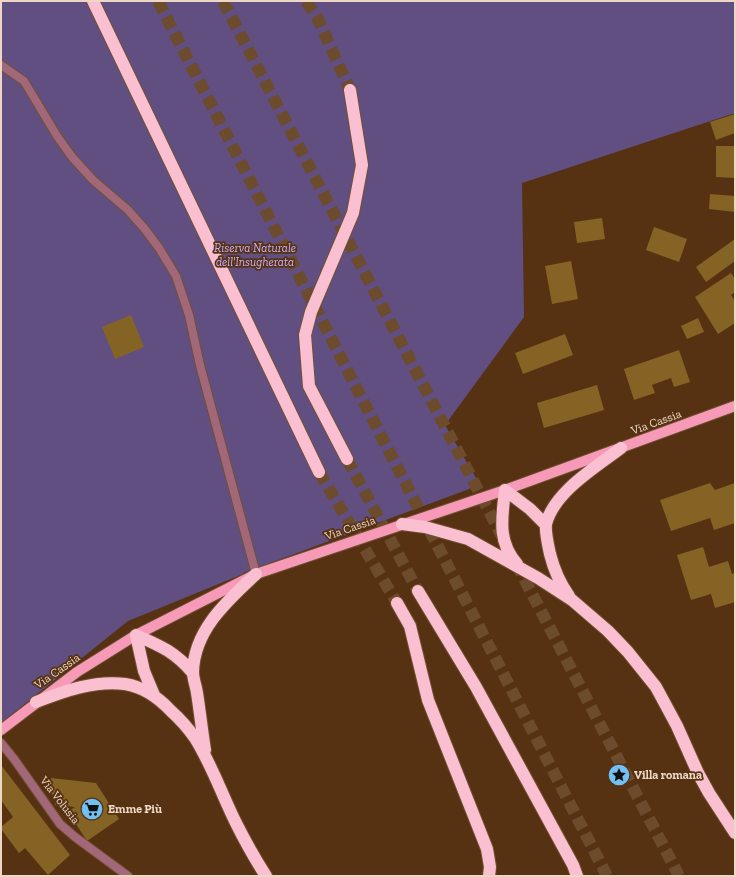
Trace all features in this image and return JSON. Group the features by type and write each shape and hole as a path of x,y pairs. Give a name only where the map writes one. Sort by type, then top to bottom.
{"highway":[{"path":"93,1 319,472"},
{"path":"347,459 309,386 305,335 311,312 353,213 362,165 350,90"},
{"path":"572,600 562,587 556,574 549,550 546,525 556,501 569,488 620,448"},
{"path":"505,490 530,508 546,525"},
{"path":"505,490 502,526 504,541 510,556 520,568"},
{"path":"402,524 425,527 468,540 520,568 572,600 608,631 632,657 656,687 706,786 735,833"},
{"path":"206,758 193,673 198,645 210,622 221,608 256,574"},
{"path":"418,591 476,687 578,876"},
{"path":"397,603 410,626 428,700 487,849 490,867 489,876"},
{"path":"136,635 166,649 182,660 193,673"},
{"path":"136,635 144,671 154,695"},
{"path":"36,702 62,692 81,687 104,684 124,684 141,688 154,695 188,728 206,758 236,823 266,876"}],"main road":[{"name":"Via Cassia","path":"1,730 77,672 136,635 256,574 505,490 735,406"}],"street":[{"path":"1,65 24,81 57,136 72,157 92,180 128,210 144,228 159,248 176,276 189,315 200,365 256,574"},
{"name":"Via Volusia","path":"1,743 60,824 75,837 128,876"}],"green space":[{"name":"Riserva Naturale dell'Insugherata","path":"1,1 735,1 735,113 522,183 524,317 445,425 480,485 243,573 128,621 1,723"}],"building":[{"path":"735,114 735,133 716,140 710,122"},
{"path":"716,146 735,146 735,178 716,177"},
{"path":"710,194 735,196 735,212 709,209"},
{"path":"602,218 605,239 577,243 574,222"},
{"path":"654,227 687,239 679,262 646,250"},
{"path":"735,239 735,261 706,282 696,267"},
{"path":"571,261 578,299 552,304 545,266"},
{"path":"731,273 735,279 735,292 731,295 735,301 735,323 718,334 695,297"},
{"path":"131,315 144,347 115,359 102,327"},
{"path":"698,318 704,332 687,339 681,326"},
{"path":"565,334 573,355 523,374 515,353"},
{"path":"679,350 690,382 674,387 671,378 652,385 655,393 634,400 624,369"},
{"path":"597,385 604,410 544,428 537,403"},
{"path":"710,483 715,490 735,483 735,523 714,530 710,518 671,531 660,500"},
{"path":"703,547 709,567 728,561 732,574 735,573 735,602 715,608 711,594 691,600 677,555"},
{"path":"1,765 70,855 48,875 25,848 19,853 1,829 1,827 13,817 1,800"},
{"name":"Emme Più","path":"51,778 96,783 119,819 87,841 68,812 75,807 55,805 56,795 49,794"}],"tunnel":[{"path":"158,1 607,876"},
{"path":"223,1 503,538"},
{"path":"306,1 317,17 350,90"},
{"path":"347,459 418,591"},
{"path":"319,472 397,603"},
{"path":"516,563 679,876"}],"place":[{"name":"Villa romana","path":"619,775"},
{"name":"Emme Più","path":"92,809"}]}
